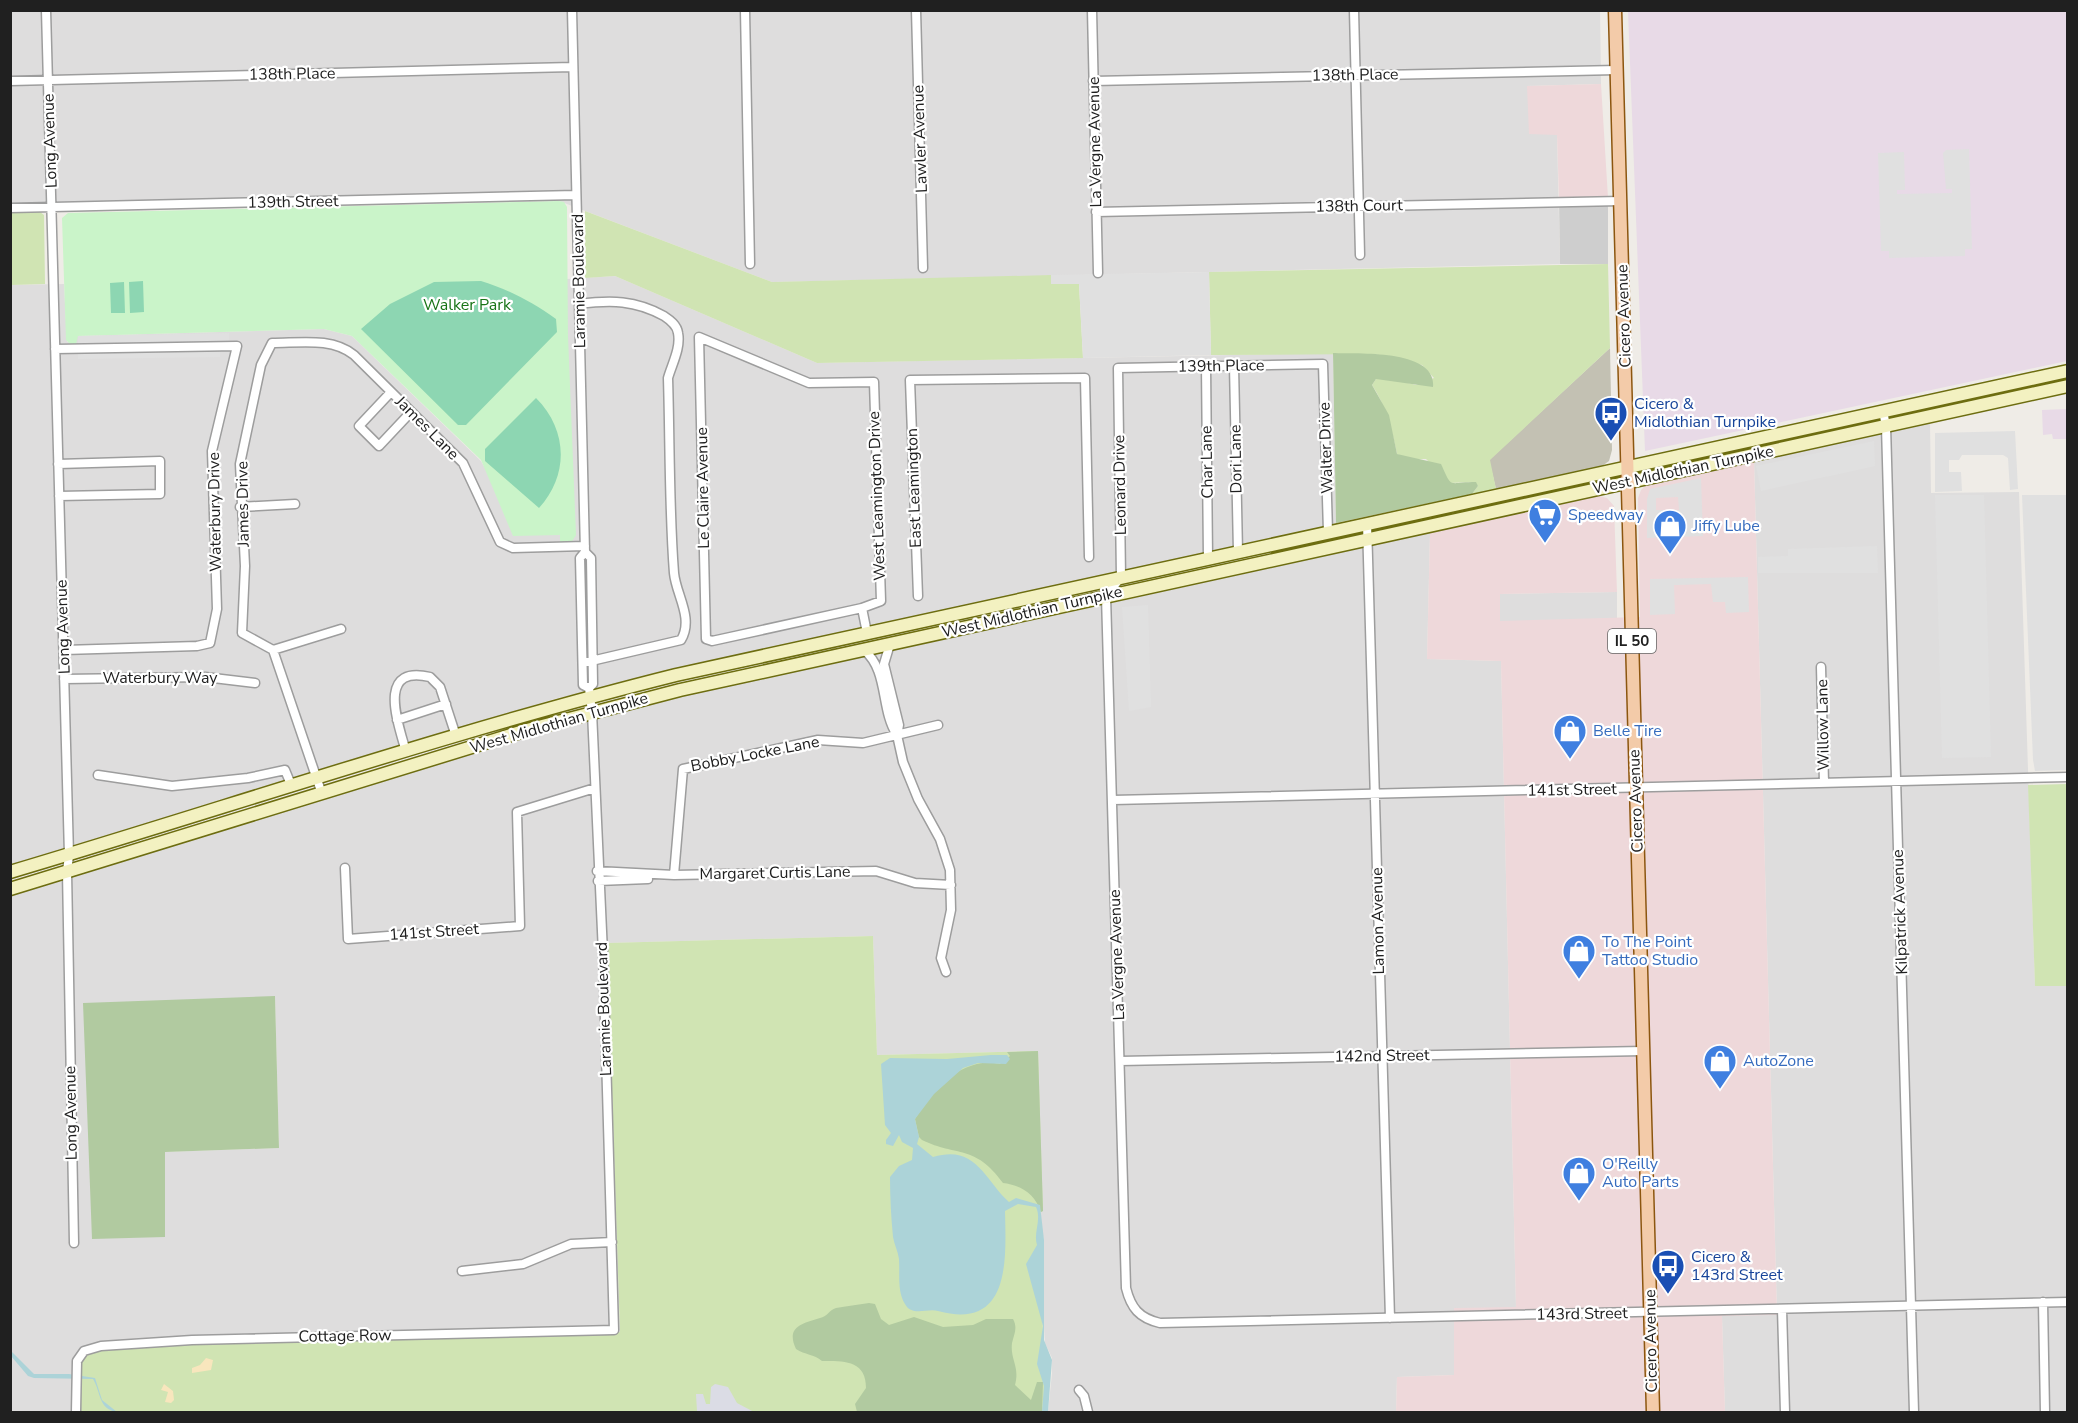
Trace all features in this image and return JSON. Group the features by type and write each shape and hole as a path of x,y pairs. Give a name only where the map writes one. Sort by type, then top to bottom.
{"main road":[{"name":"Cicero Avenue","path":"1615,10 1653,1413"},
{"name":"West Midlothian Turnpike","path":"10,872 406,752 589,692 2067,370"},
{"name":"West Midlothian Turnpike","path":"10,889 592,712 680,690 2067,386"},
{"path":"867,633 870,649"}],"street":[{"name":"Long Avenue","path":"46,10 69,855 67,872 74,1243"},
{"name":"Laramie Boulevard","path":"572,10 585,549 580,558 582,663 583,685 589,692 592,712 597,871 603,953 614,1330"},
{"path":"745,10 750,264"},
{"name":"Lawler Avenue","path":"916,10 923,268"},
{"name":"La Vergne Avenue","path":"1092,10 1098,273"},
{"path":"1354,10 1360,255"},
{"name":"138th Place","path":"10,81 573,67"},
{"name":"138th Place","path":"1093,81 1617,70"},
{"name":"139th Street","path":"10,208 576,195"},
{"name":"138th Court","path":"1096,212 1621,201"},
{"path":"579,304 606,300 635,303 671,321 679,334 677,351 668,378 674,574 685,610 684,635 681,640 582,663"},
{"name":"Le Claire Avenue","path":"862,608 712,641 706,639 699,337 809,383 874,382"},
{"name":"James Lane","path":"272,343 331,343 343,346 463,463 500,542 513,548 585,549"},
{"name":"James Drive","path":"272,343 261,365 240,464 240,507 245,566 242,633 273,650"},
{"name":"Waterbury Drive","path":"55,349 237,346 212,451 217,609 210,643 197,646 64,650"},
{"name":"139th Place","path":"1118,368 1323,364"},
{"name":"Walter Drive","path":"1323,364 1328,532"},
{"name":"Char Lane","path":"1206,366 1208,558"},
{"name":"Dori Lane","path":"1234,366 1238,552"},
{"name":"Leonard Drive","path":"1118,368 1121,577"},
{"name":"East Leamington","path":"918,596 910,380 1085,378 1089,557"},
{"name":"West Leamington Drive","path":"862,608 881,601 874,382"},
{"path":"392,392 359,426 378,446 411,412"},
{"name":"Kilpatrick Avenue","path":"1883,411 1886,426 1914,1413"},
{"path":"58,464 160,461 160,494 59,496"},
{"path":"240,507 295,504"},
{"name":"Lamon Avenue","path":"1367,524 1390,1318"},
{"name":"Laramie Boulevard","path":"585,549 591,558 593,684 589,692"},
{"path":"1106,596 1121,577"},
{"name":"La Vergne Avenue","path":"1106,596 1126,1288 1136,1312"},
{"path":"862,608 867,633"},
{"path":"322,794 273,650 340,629"},
{"path":"890,644 884,664 899,725 897,735"},
{"path":"870,649 878,668 891,726 897,735 910,784 947,854 951,910 941,958 946,972"},
{"name":"Willow Lane","path":"1821,667 1824,783"},
{"path":"406,752 394,709 395,688 413,675 422,675 435,681 446,704 456,736"},
{"name":"Waterbury Way","path":"64,679 205,677 255,684"},
{"path":"397,720 446,704"},
{"path":"897,735 938,725"},
{"name":"Bobby Locke Lane","path":"674,875 683,769 819,740 856,743 897,735"},
{"path":"98,775 172,786 248,778 285,770 292,787"},
{"name":"141st Street","path":"1113,800 2067,777"},
{"name":"141st Street","path":"345,868 348,939 520,926 517,812 595,788"},
{"name":"Margaret Curtis Lane","path":"597,871 674,875 860,871 883,872 926,885 951,885"},
{"path":"598,881 665,879 674,875"},
{"name":"142nd Street","path":"1120,1061 1643,1051"},
{"path":"462,1271 523,1264 571,1244 612,1242"},
{"path":"2043,1302 2045,1413"},
{"name":"143rd Street","path":"1136,1312 1143,1318 1160,1323 2067,1302"},
{"path":"1782,1309 1785,1413"},
{"name":"Cottage Row","path":"76,1413 75,1368 80,1356 87,1349 101,1346 192,1340 614,1330"},
{"path":"1079,1390 1084,1396 1088,1413"}],"shaded area":[{"path":"1600,10 1601,84 1527,86 1557,135 1560,264 772,282 559,201 11,213 10,11"},
{"path":"1628,11 2067,11 2067,361 1645,451"},
{"path":"1601,84 1608,198 1559,199 1557,135 1529,134 1527,86"},
{"path":"1969,149 1972,249 1965,249 1965,256 1889,258 1889,251 1881,251 1878,153 1904,152 1905,190 1897,190 1897,194 1952,193 1952,189 1946,189 1943,153 1946,150"},
{"path":"1608,198 1608,264 1560,264 1559,199"},
{"path":"1209,272 1211,355 1083,358 1079,284 1051,284 1051,275"},
{"path":"615,276 817,363 1333,353 1336,523 554,699 11,866 10,285 64,284 67,342 78,336 324,329 352,336 481,461 487,472 560,535 560,543 567,279"},
{"path":"229,333 229,345 220,351 220,357 78,359 78,336"},
{"path":"1610,348 1612,450 1609,461 1602,466 1496,489 1489,460"},
{"path":"2067,409 2067,439 2053,439 2052,434 2043,435 2042,410"},
{"path":"1930,423 1931,493 2019,492 2035,985 2067,986 2067,1412 1725,1412 1722,1316 1777,1314 1754,459"},
{"path":"2015,431 2018,489 2010,490 2008,458 2003,455 1962,455 1959,460 1949,460 1949,472 1961,472 1962,491 1935,492 1935,433"},
{"path":"1874,441 1875,466 1761,491 1756,466"},
{"path":"1754,459 1777,1315 1722,1316 1725,1412 1396,1412 1397,1377 1454,1375 1454,1308 1516,1307 1501,661 1427,659 1430,533 1596,495 1607,498 1614,506 1617,592 1500,594 1500,621 1640,617 1638,498 1641,490 1649,482"},
{"path":"1701,478 1703,536 1647,538 1647,499 1650,489","holes":["1678,497 1679,510 1656,510 1656,498"]},
{"path":"1935,495 1984,495 1991,757 1942,758"},
{"path":"2022,495 2067,495 2067,770 2035,771 2033,760"},
{"path":"1430,533 1427,659 1501,661 1516,1308 1454,1375 1397,1377 1396,1412 1048,1412 1052,1358 1045,1343 1043,1314 1044,1240 1041,1227 1038,1051 877,1055 873,936 607,943 620,1332 198,1343 80,1412 11,1412 11,894 558,727 678,694 920,645","holes":["275,996 279,1148 165,1152"]},
{"path":"1877,546 1878,573 1758,573 1758,557 1788,556 1788,549"},
{"path":"1748,577 1749,612 1726,613 1725,602 1713,602 1711,584 1674,585 1675,614 1650,615 1650,579"},
{"path":"1617,592 1617,619 1500,622 1500,594"},
{"path":"1148,605 1151,707 1129,711 1122,607"},
{"path":"715,1384 728,1387 737,1403 754,1412 697,1411 696,1394 703,1394 706,1404 710,1404 711,1387"}],"green space":[{"name":"Walker Park","path":"564,202 567,207 568,336 576,535 571,543 560,543 560,535 513,536 481,460 352,336 324,329 78,336 76,344 70,344 66,340 62,218 68,213"},
{"path":"585,211 772,282 1051,275 1051,284 1079,284 1083,358 817,363 615,276 585,278"},
{"path":"40,212 44,215 45,284 11,285 11,213"},
{"path":"1608,264 1610,348 1490,460 1496,489 1472,494 1478,486 1475,482 1450,483 1426,459 1408,459 1397,454 1385,410 1372,385 1376,379 1388,378 1416,385 1434,378 1422,365 1374,354 1211,355 1209,272"},
{"path":"143,281 144,312 130,313 129,282"},
{"path":"481,281 511,292 556,319 557,332 466,425 458,425 361,329 390,304 434,282"},
{"path":"124,282 125,313 111,313 110,283"},
{"path":"1333,353 1394,356 1423,366 1431,375 1433,387 1376,379 1372,385 1389,415 1397,454 1441,464 1447,478 1452,483 1476,482 1478,486 1472,494 1336,523"},
{"path":"536,398 554,424 561,453 556,481 539,508 485,461 485,449"},
{"path":"2067,784 2067,986 2035,986 2028,785"},
{"path":"873,936 877,1055 1038,1051 1043,1211 1040,1212 1045,1412 80,1412 81,1362 86,1354 96,1350 198,1343 620,1332 607,943"},
{"path":"275,996 279,1148 165,1152 165,1237 92,1239 83,1003"},
{"path":"1038,1051 1043,1211 1041,1212 1031,1195 1021,1188 1003,1183 983,1162 965,1153 922,1140 919,1137 915,1119 940,1086 961,1070 986,1063 1000,1064 1010,1056 1007,1052"},
{"path":"875,1304 881,1319 889,1325 914,1317 943,1327 973,1325 986,1319 1013,1319 1015,1328 1012,1349 1016,1373 1015,1385 1031,1400 1037,1382 1043,1382 1042,1412 857,1412 855,1404 866,1388 865,1379 858,1367 846,1362 822,1361 799,1351 793,1341 793,1335 802,1324 822,1317 834,1309"}],"sand":[{"path":"206,1358 213,1360 211,1370 192,1373 192,1368 200,1365"},
{"path":"164,1384 173,1391 174,1400 171,1403 165,1402 168,1392 161,1390"}],"water":[{"path":"1007,1055 1010,1059 1006,1064 978,1063 963,1068 934,1094 915,1119 919,1137 917,1144 933,1157 948,1154 960,1155 969,1159 978,1166 1009,1202 1016,1198 1040,1205 1044,1240 1044,1340 1052,1360 1048,1412 1042,1412 1044,1386 1037,1364 1043,1326 1026,1264 1037,1245 1038,1212 1036,1207 1018,1204 1005,1211 1005,1250 999,1286 992,1301 979,1311 962,1314 912,1310 902,1299 900,1288 899,1259 892,1229 890,1177 899,1166 912,1160 913,1148 902,1142 899,1135 893,1146 886,1144 891,1133 885,1125 881,1064 890,1058 947,1059"},
{"path":"10,1350 34,1374 69,1374 95,1378 102,1400 117,1412 103,1404 93,1379 28,1376 11,1356"}],"place":[{"name":"Cicero & Midlothian Turnpike","path":"1611,442"},
{"name":"Speedway","path":"1545,544"},
{"name":"Jiffy Lube","path":"1670,555"},
{"name":"Belle Tire","path":"1570,760"},
{"name":"To The Point Tattoo Studio","path":"1579,980"},
{"name":"AutoZone","path":"1720,1090"},
{"name":"O'Reilly Auto Parts","path":"1579,1202"},
{"name":"Cicero & 143rd Street","path":"1668,1295"}]}
